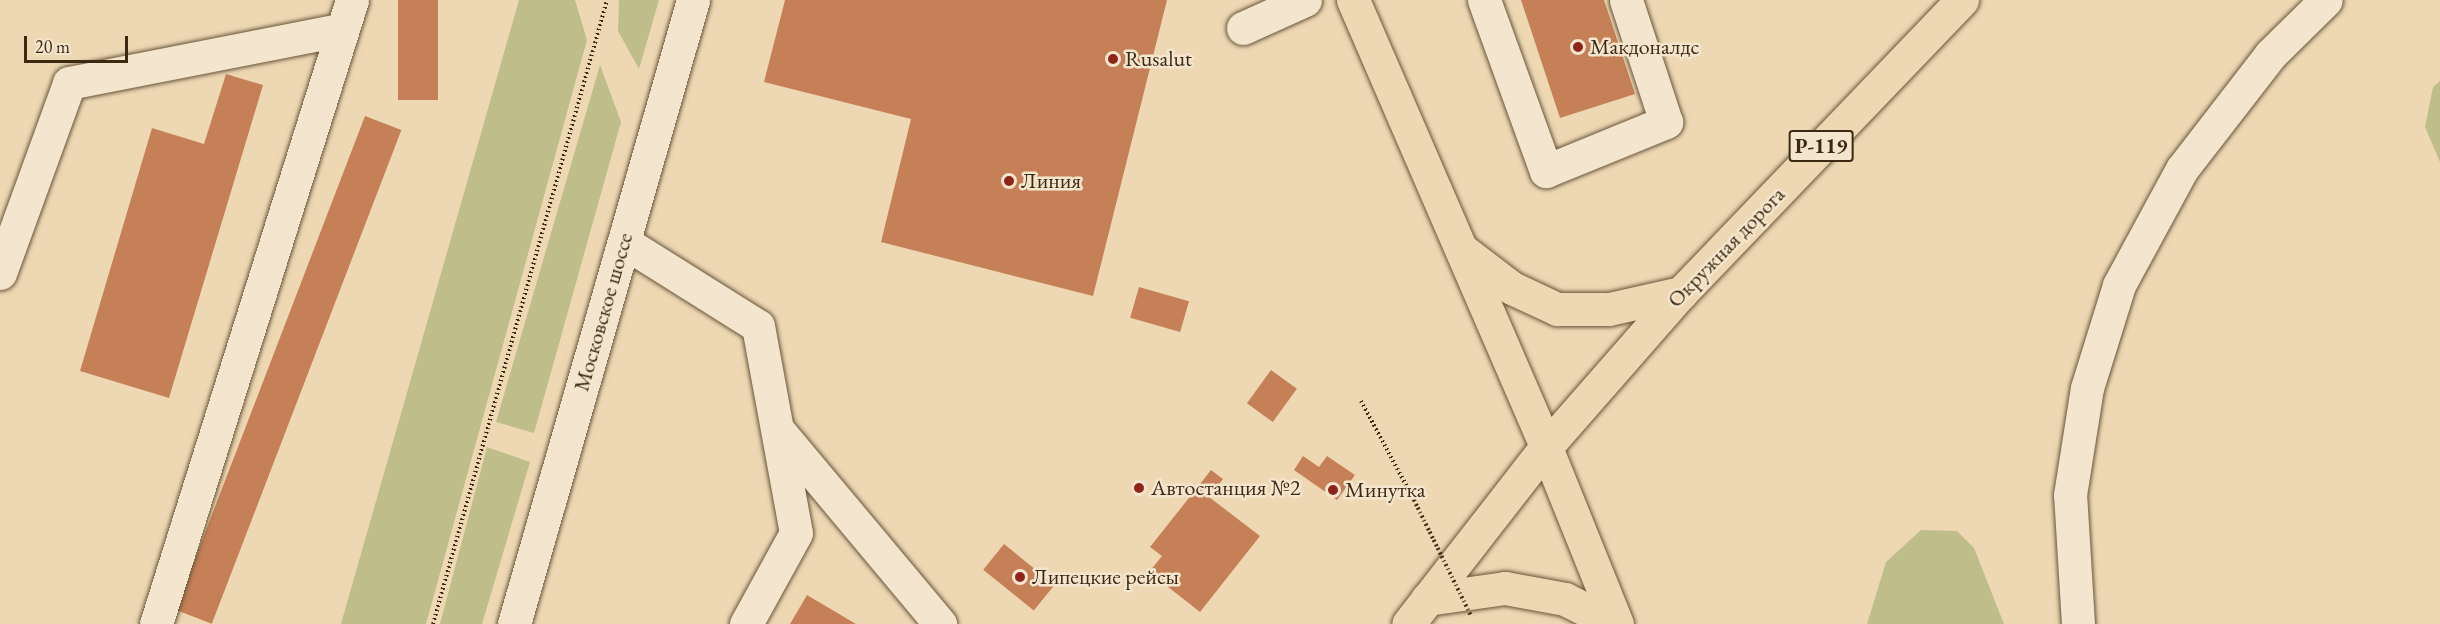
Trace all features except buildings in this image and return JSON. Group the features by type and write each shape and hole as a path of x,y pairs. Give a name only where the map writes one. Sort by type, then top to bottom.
{"main road":[{"path":"1353,0 1546,447 1615,624"},
{"name":"Окружная дорога","path":"1418,612 1546,447 1681,293 1962,0"},
{"path":"1461,249 1512,288 1557,309 1609,309 1681,293"},
{"path":"1418,612 1505,588 1565,599 1615,624"}],"street":[{"path":"156,624 340,30 352,0"},
{"name":"Московское шоссе","path":"514,624 693,0"},
{"path":"1243,28 1305,0"},
{"path":"1484,0 1546,171 1666,122 1626,0"},
{"path":"1508,0 1567,163"},
{"path":"2078,624 2070,495 2086,388 2119,285 2182,169 2270,55 2326,0"},
{"path":"0,273 69,83 340,30"},
{"path":"624,242 758,326 796,533 746,624"},
{"path":"776,429 940,624"}],"path":[{"path":"433,624 607,0"},
{"path":"1361,401 1412,496 1471,616"}],"shaded area":[{"path":"519,0 575,0 587,40 426,624 341,624"},
{"path":"619,0 659,0 639,69 618,31"},
{"path":"600,65 621,122 534,433 496,422"},
{"path":"2440,81 2440,162 2425,127 2433,87"},
{"path":"487,447 530,462 482,624 440,624"},
{"path":"1921,530 1957,531 1974,548 2004,624 1867,624 1886,562"}],"place":[{"name":"Макдоналдс","path":"1578,47"},
{"name":"Rusalut","path":"1113,59"},
{"name":"Линия","path":"1009,181"},
{"name":"Автостанция №2","path":"1139,488"},
{"name":"Минутка","path":"1333,490"},
{"name":"Липецкие рейсы","path":"1020,577"}]}
